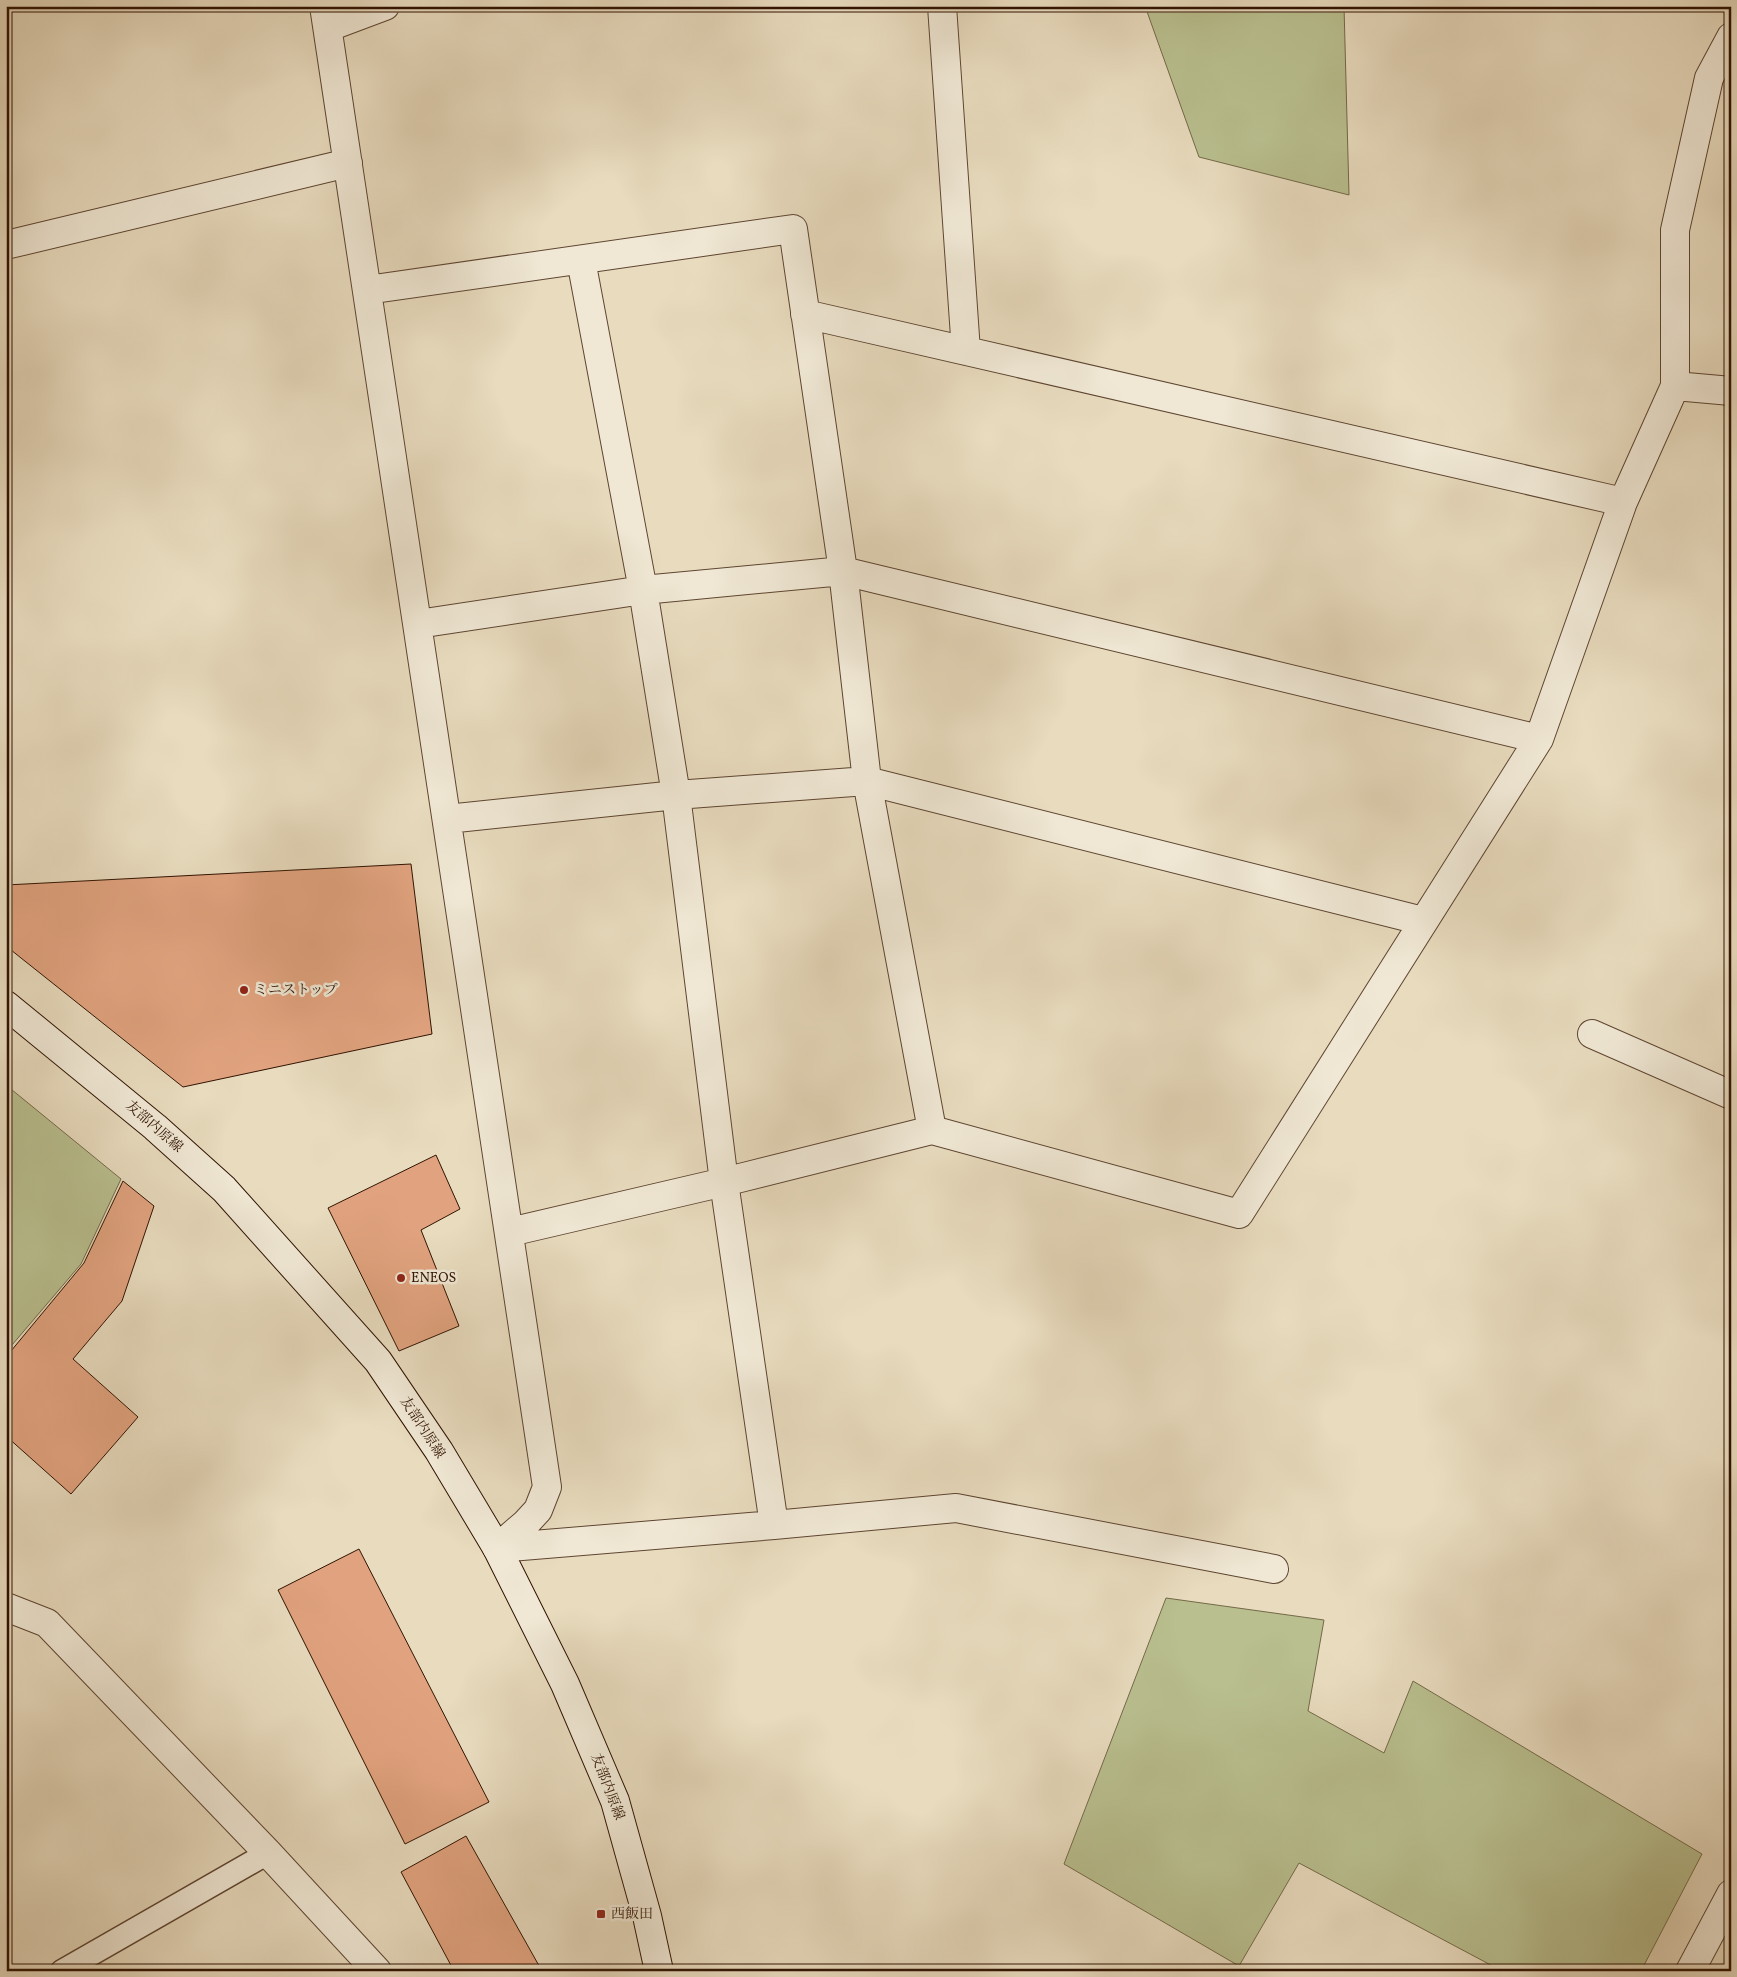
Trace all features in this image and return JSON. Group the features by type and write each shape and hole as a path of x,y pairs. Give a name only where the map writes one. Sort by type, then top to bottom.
{"street":[{"path":"385,6 326,17 547,1487 538,1510 497,1548"},
{"path":"942,6 966,351"},
{"path":"510,1232 724,1182 932,1130 1239,1214 1539,738 1623,502 1675,386 1675,230 1709,78 1731,37"},
{"path":"6,245 348,163"},
{"path":"367,290 793,230 843,571 867,781 932,1130"},
{"path":"581,260 643,590 676,795 724,1182 774,1526"},
{"path":"805,314 1623,502"},
{"path":"1675,386 1731,391"},
{"path":"418,624 643,590 843,571 1539,738"},
{"path":"447,819 676,795 867,781 1423,921"},
{"name":"友部内原線","path":"6,1005 156,1127 224,1189 378,1361 438,1451 497,1548 565,1684 614,1801 647,1916 659,1971"},
{"path":"1592,1034 1731,1095"},
{"path":"497,1548 774,1526 956,1508 1274,1569"},
{"path":"6,1607 47,1623 268,1853 377,1971"},
{"path":"1690,1971 1731,1894"}],"lane":[{"path":"62,1971 268,1853"}],"green space":[{"path":"1145,6 1344,6 1349,195 1199,157"},
{"path":"6,1085 121,1179 81,1264 6,1352"},
{"path":"1166,1598 1324,1620 1308,1711 1384,1753 1413,1681 1702,1854 1641,1971 1502,1971 1299,1863 1239,1966 1064,1864"}],"building":[{"name":"ミニストップ","path":"411,864 432,1034 183,1087 6,946 6,885"},
{"name":"ENEOS","path":"436,1155 460,1209 421,1230 459,1326 399,1351 328,1208"},
{"path":"123,1181 154,1206 122,1301 73,1359 138,1417 71,1494 6,1436 6,1357 84,1263"},
{"path":"359,1549 489,1802 405,1844 278,1590"},
{"path":"466,1836 542,1971 454,1971 401,1872"}],"place":[{"name":"ミニストップ","path":"244,990"},
{"name":"ENEOS","path":"401,1278"},
{"name":"西飯田","path":"601,1914"}]}
